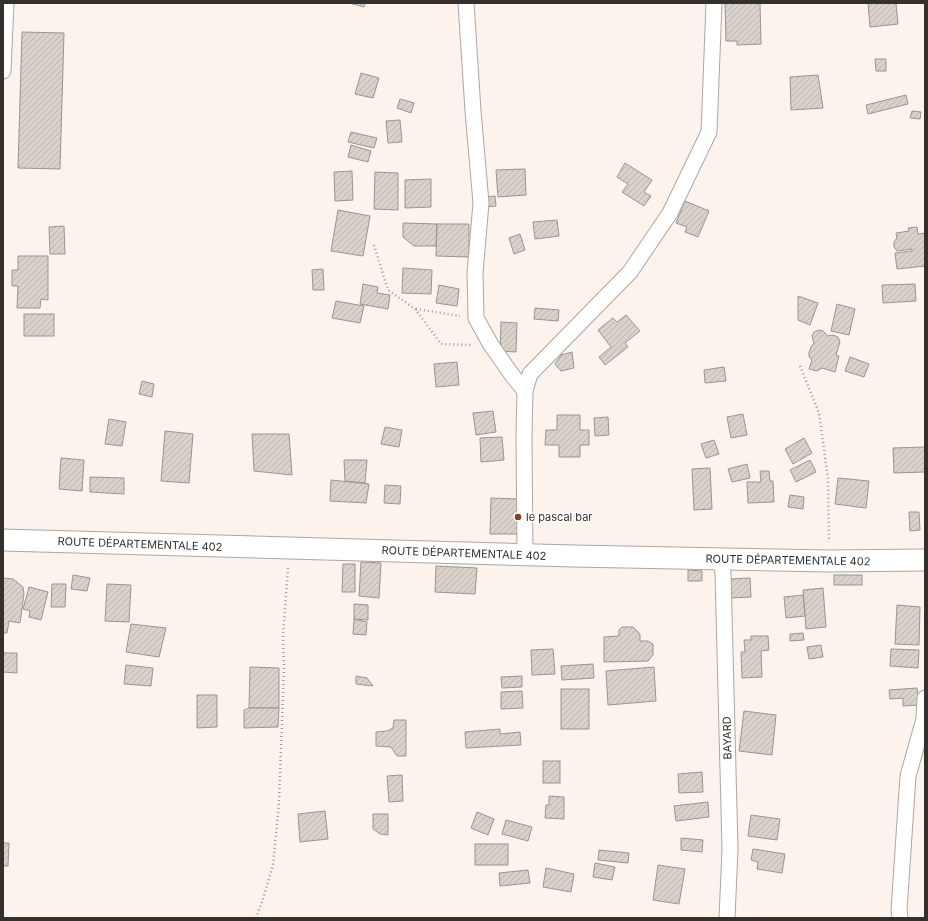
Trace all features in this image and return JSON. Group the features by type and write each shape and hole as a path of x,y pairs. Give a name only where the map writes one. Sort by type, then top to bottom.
{"main road":[{"name":"ROUTE DÉPARTEMENTALE 402","path":"3,540 720,559 830,561 925,560"}],"street":[{"path":"3,71 6,3"},
{"path":"466,3 481,203 475,273 476,318 491,345 512,375 525,390"},
{"path":"525,554 525,390 530,374 630,272 670,213 709,132 714,3"},
{"name":"BAYARD","path":"720,559 723,573 730,849 727,918"},
{"path":"900,918 899,910 908,776 924,719 925,698"}],"path":[{"path":"374,245 388,290 415,309 441,344 491,345"},
{"path":"415,309 476,318"},
{"path":"800,366 819,414 828,480 830,561"},
{"path":"256,918 273,865 279,802 284,668 283,636 289,548"}],"building":[{"path":"349,3 365,3 364,7"},
{"path":"725,3 760,3 761,44 737,45 737,41 726,41"},
{"path":"868,3 896,3 898,24 870,27"},
{"path":"22,32 64,33 60,169 18,168"},
{"path":"875,59 886,59 886,71 876,71"},
{"path":"361,73 379,78 373,98 355,94"},
{"path":"818,75 823,108 791,110 790,77"},
{"path":"906,95 908,104 868,114 866,105"},
{"path":"400,99 414,103 411,113 397,108"},
{"path":"912,111 921,112 920,119 910,118"},
{"path":"400,120 402,142 388,143 386,121"},
{"path":"351,132 377,138 374,148 348,142"},
{"path":"351,145 371,151 368,162 348,157"},
{"path":"625,163 652,180 644,192 651,196 644,206 622,192 628,184 617,177"},
{"path":"525,169 526,195 498,197 496,170"},
{"path":"352,171 353,200 335,201 334,172"},
{"path":"375,172 398,173 398,210 374,209"},
{"path":"431,179 431,207 405,208 405,180"},
{"path":"495,196 496,206 484,207 483,197"},
{"path":"685,201 709,211 698,237 685,232 687,227 676,223"},
{"path":"338,210 370,216 363,256 331,251"},
{"path":"557,220 559,236 535,239 533,222"},
{"path":"403,223 437,224 436,246 414,246 403,237"},
{"path":"437,224 469,224 469,257 436,256"},
{"path":"64,226 65,254 50,254 49,227"},
{"path":"917,227 918,234 925,233 925,266 897,269 895,253 912,251 912,249 897,251 894,247 894,242 897,239 896,233 909,231 908,228"},
{"path":"520,234 525,250 514,254 509,238"},
{"path":"18,256 48,256 48,300 41,299 40,308 17,308 18,286 12,286 12,270 18,270"},
{"path":"403,268 432,270 431,294 402,293"},
{"path":"323,269 324,290 313,290 312,270"},
{"path":"363,284 378,287 377,293 390,295 388,309 360,304"},
{"path":"915,284 916,301 883,303 882,285"},
{"path":"439,285 459,289 457,306 436,303"},
{"path":"798,296 818,303 810,325 798,320"},
{"path":"336,301 364,306 360,323 332,318"},
{"path":"837,304 855,309 849,335 831,331"},
{"path":"535,308 559,310 558,321 534,319"},
{"path":"24,314 54,314 54,336 24,336"},
{"path":"626,315 640,331 625,343 628,347 605,365 599,357 611,347 598,330 613,318 617,322"},
{"path":"501,322 517,323 516,352 500,351"},
{"path":"819,330 823,331 828,336 833,335 838,337 840,342 836,355 839,356 835,372 822,368 817,371 809,369 812,360 809,357 809,353 814,343 812,336 814,332"},
{"path":"572,352 574,368 561,371 555,364 561,355"},
{"path":"850,357 869,364 864,377 845,371"},
{"path":"457,362 459,385 436,387 434,364"},
{"path":"724,367 726,381 705,383 704,370"},
{"path":"142,381 154,384 152,397 139,394"},
{"path":"493,411 496,432 476,435 473,413"},
{"path":"743,414 747,435 731,438 727,417"},
{"path":"557,415 580,415 580,430 589,430 589,445 580,445 580,457 559,457 559,445 545,445 546,430 557,430"},
{"path":"608,417 609,435 595,436 594,418"},
{"path":"109,419 126,422 122,446 105,444"},
{"path":"385,427 402,430 399,447 381,444"},
{"path":"165,431 193,434 189,483 161,481"},
{"path":"252,434 289,434 292,475 254,471"},
{"path":"502,437 504,460 481,462 480,438"},
{"path":"804,438 812,453 793,464 785,449"},
{"path":"714,440 719,454 706,458 701,444"},
{"path":"925,447 925,472 894,473 893,448"},
{"path":"61,458 84,460 82,491 59,489"},
{"path":"344,460 367,460 365,483 345,481"},
{"path":"810,460 816,472 796,482 790,470"},
{"path":"747,464 750,478 732,482 728,469"},
{"path":"710,468 712,509 694,510 692,469"},
{"path":"760,471 769,471 770,481 773,481 774,502 748,503 747,482 761,482"},
{"path":"90,477 124,478 124,494 90,492"},
{"path":"838,478 869,481 866,508 835,504"},
{"path":"331,480 369,484 366,503 330,501"},
{"path":"385,485 401,486 400,504 384,503"},
{"path":"790,495 804,497 803,509 788,507"},
{"path":"491,498 518,499 518,534 490,534"},
{"path":"909,512 919,512 920,530 910,531"},
{"path":"361,562 381,563 379,598 359,596"},
{"path":"343,564 355,564 355,592 342,592"},
{"path":"436,566 477,568 475,594 435,592"},
{"path":"688,570 702,571 702,581 688,581"},
{"path":"73,575 90,578 87,591 71,589"},
{"path":"834,575 862,575 862,585 834,585"},
{"path":"3,578 13,579 23,587 24,594 20,623 9,621 7,633 3,633"},
{"path":"750,578 751,597 731,598 730,579"},
{"path":"52,584 66,584 65,607 51,607"},
{"path":"107,584 131,585 129,622 105,621"},
{"path":"29,587 48,592 41,620 29,617 30,611 23,609"},
{"path":"823,588 826,627 806,629 803,590"},
{"path":"803,595 805,616 786,618 784,597"},
{"path":"354,604 368,605 368,620 354,619"},
{"path":"897,605 920,607 919,645 895,644"},
{"path":"354,619 367,622 366,635 353,634"},
{"path":"131,624 166,628 159,657 126,652"},
{"path":"622,627 633,627 640,634 640,641 648,641 653,644 653,655 648,661 604,662 604,637 619,636 619,630"},
{"path":"803,633 804,640 790,641 790,634"},
{"path":"751,636 768,636 769,650 761,651 762,677 742,678 741,652 745,652 744,640 751,640"},
{"path":"821,645 823,657 809,659 807,647"},
{"path":"553,649 555,674 532,675 531,650"},
{"path":"891,649 919,650 918,668 890,666"},
{"path":"3,653 17,653 17,673 3,672"},
{"path":"593,664 594,678 562,680 561,666"},
{"path":"126,665 153,668 151,686 124,684"},
{"path":"250,667 279,668 279,708 249,708"},
{"path":"654,667 656,701 608,705 606,671"},
{"path":"356,676 367,678 373,686 356,684"},
{"path":"522,676 522,687 502,688 501,677"},
{"path":"917,688 919,705 903,706 903,698 890,699 889,690"},
{"path":"561,689 589,689 589,729 561,729"},
{"path":"522,691 523,708 501,709 501,692"},
{"path":"197,695 217,695 217,727 197,728"},
{"path":"249,708 279,708 278,727 244,728 244,710"},
{"path":"744,711 776,715 772,755 739,751"},
{"path":"394,720 406,720 406,756 397,756 391,747 376,746 376,732 387,731 393,728"},
{"path":"500,729 500,734 520,732 521,745 466,748 465,732"},
{"path":"543,761 560,761 560,783 543,783"},
{"path":"702,772 703,792 679,793 678,774"},
{"path":"402,775 403,801 389,802 387,776"},
{"path":"549,796 564,797 564,819 545,818 546,805 549,805"},
{"path":"708,802 709,817 676,821 674,806"},
{"path":"325,811 328,839 300,842 298,814"},
{"path":"477,812 494,819 488,835 471,828"},
{"path":"373,814 388,814 388,835 380,834 373,829"},
{"path":"751,815 780,819 777,840 748,836"},
{"path":"506,820 532,827 528,841 502,834"},
{"path":"681,838 703,840 702,852 681,850"},
{"path":"3,843 9,843 8,866 3,866"},
{"path":"475,844 508,844 508,865 475,865"},
{"path":"753,849 785,854 782,873 757,869 758,862 751,860"},
{"path":"599,850 629,853 628,863 598,860"},
{"path":"595,863 615,867 612,880 593,877"},
{"path":"658,865 685,869 679,904 653,900"},
{"path":"546,868 574,874 571,892 543,887"},
{"path":"528,870 530,883 500,886 499,873"}],"place":[{"name":"le pascal bar","path":"518,517"}]}
